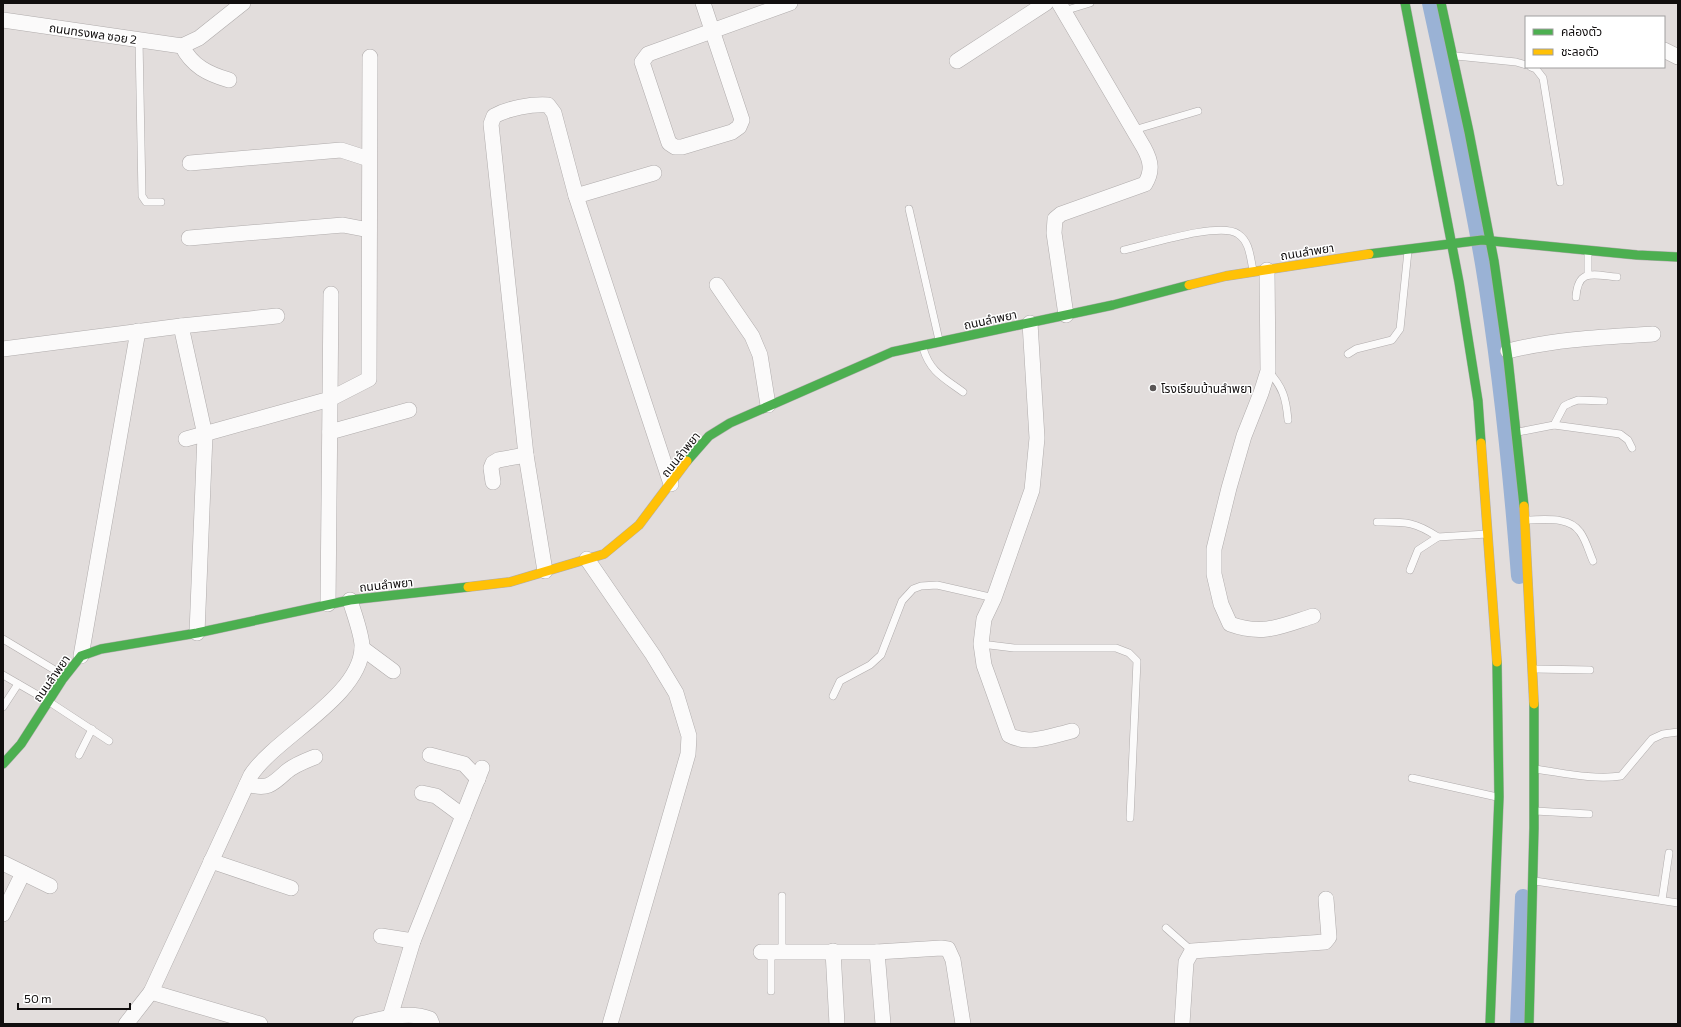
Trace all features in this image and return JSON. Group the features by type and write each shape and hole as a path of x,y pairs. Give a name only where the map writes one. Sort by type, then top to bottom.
{"street":[{"path":"229,80 215,76 198,67 188,57 182,46 199,38 243,3"},
{"path":"703,3 712,30 742,120 740,127 732,132 682,147 675,147 669,143 642,62 648,54 712,30 790,3"},
{"path":"956,62 1046,3"},
{"path":"1406,3 1457,243 1478,401 1490,534 1498,685 1499,797 1494,955 1490,1024"},
{"path":"1441,3 1454,56 1477,168 1486,240 1508,351 1525,520 1533,669 1535,769 1535,881 1529,1024"},
{"path":"1061,7 1149,156 1151,165 1149,177 1145,184 1061,214 1055,219 1054,233 1066,315"},
{"name":"ถนนทรงพล ซอย 2","path":"3,20 182,46"},
{"path":"1665,50 1678,57"},
{"path":"186,439 330,400 369,379 370,57"},
{"path":"545,571 526,455 491,124 494,116 501,112 540,105 548,106 554,114 576,196 671,484"},
{"path":"190,163 341,150 369,159"},
{"path":"576,196 654,173"},
{"path":"189,238 343,225 369,230"},
{"name":"ถนนลำพยา","path":"3,764 20,744 65,676 81,656 101,649 198,632 350,600 510,582 604,554 623,540 639,525 691,456 709,436 730,423 768,405 892,352 1066,315 1226,276 1348,257 1457,243 1486,240 1588,251 1678,257"},
{"path":"1260,271 1268,371 1244,436 1229,488 1214,549 1214,574 1221,604 1230,624 1247,630 1270,629 1313,616"},
{"path":"717,285 754,342 760,355 768,405"},
{"path":"328,604 331,294"},
{"path":"3,349 138,331 276,316"},
{"path":"1030,323 1037,438 1032,483 1029,498 994,598 984,619 981,644 984,665 1009,735 1018,740 1034,740 1072,731"},
{"path":"181,326 205,435 198,632"},
{"path":"81,656 138,331"},
{"path":"1508,351 1534,345 1588,337 1653,334"},
{"path":"330,432 409,410"},
{"path":"493,482 491,468 493,463 498,460 526,455"},
{"path":"587,559 653,655 676,693 689,736 688,754 610,1024"},
{"path":"126,1024 151,992 255,769 265,758 318,713 344,686 356,669 362,648 350,600"},
{"path":"362,648 393,671"},
{"path":"390,1017 413,941 480,774 464,764 430,755"},
{"path":"247,784 259,788 269,785 279,780 292,768 315,757"},
{"path":"422,793 436,796 463,816"},
{"path":"211,861 291,888"},
{"path":"3,863 50,886"},
{"path":"4,910 23,873"},
{"path":"1182,1024 1186,962 1192,951 1325,942 1329,937 1326,899"},
{"path":"381,936 413,941"},
{"path":"771,952 877,952 941,948 948,949 953,960 963,1024"},
{"path":"832,951 837,1024"},
{"path":"877,952 883,1024"},
{"path":"151,992 258,1024"},
{"path":"360,1024 390,1017 419,1014 430,1019 432,1024"}],"lane":[{"path":"1061,7 1090,3"},
{"path":"139,40 142,196 146,202 161,202"},
{"path":"1454,56 1516,62 1525,65"},
{"path":"1534,68 1536,69 1542,78 1560,182"},
{"path":"1134,130 1198,111"},
{"path":"909,209 939,342"},
{"path":"1124,250 1208,230 1228,229 1238,233 1246,242 1260,271"},
{"path":"1348,354 1356,348 1392,340 1400,328 1408,250"},
{"path":"1588,251 1588,275"},
{"path":"1576,298 1577,284 1581,278 1588,275 1617,277"},
{"path":"922,346 926,360 932,369 963,392"},
{"path":"1268,371 1277,381 1286,398 1288,420"},
{"path":"1554,425 1564,406 1570,403 1578,400 1604,401"},
{"path":"1516,432 1554,425 1620,434 1628,440 1632,448"},
{"path":"1525,520 1551,519 1569,523 1580,532 1593,561"},
{"path":"1377,522 1409,522 1423,527 1438,537"},
{"path":"1410,570 1418,550 1438,537 1490,534"},
{"path":"834,696 840,681 870,665 881,655 902,601 912,589 920,586 937,585 994,598"},
{"path":"3,639 65,676"},
{"path":"981,644 1014,648 1116,648 1129,653 1137,661 1130,818"},
{"path":"1533,669 1590,670"},
{"path":"3,675 48,701 109,741"},
{"path":"3,707 18,684"},
{"path":"79,755 92,729"},
{"path":"1535,769 1591,777 1605,778 1621,776 1652,739 1663,734 1678,732"},
{"path":"1412,778 1499,797"},
{"path":"1535,811 1589,814"},
{"path":"1662,900 1669,852"},
{"path":"1535,881 1678,903"},
{"path":"771,991 771,952 782,896"},
{"path":"1166,928 1192,951"}],"waterway":[{"path":"1430,3 1465,166 1483,264 1495,342 1519,576"},
{"path":"1518,1024 1523,897"}],"traffic: fast":[{"path":"1405,3 1459,282 1478,401 1481,443"},
{"path":"1441,3 1469,132 1494,261 1508,359 1524,506"},
{"path":"1369,254 1482,240 1637,255 1678,257"},
{"path":"687,461 709,436 730,423 892,352 1113,305 1189,285"},
{"path":"3,764 21,744 62,680 81,656 101,649 197,633 350,600 468,587"},
{"path":"1490,1024 1499,797 1497,662"},
{"path":"1529,1024 1534,828 1534,704"}],"traffic: slow":[{"path":"1189,285 1226,276 1369,254"},
{"path":"1481,443 1497,662"},
{"path":"468,587 510,582 604,554 639,525 687,461"},
{"path":"1524,506 1534,704"}],"place":[{"name":"โรงเรียนบ้านลำพยา","path":"1153,388"}]}
